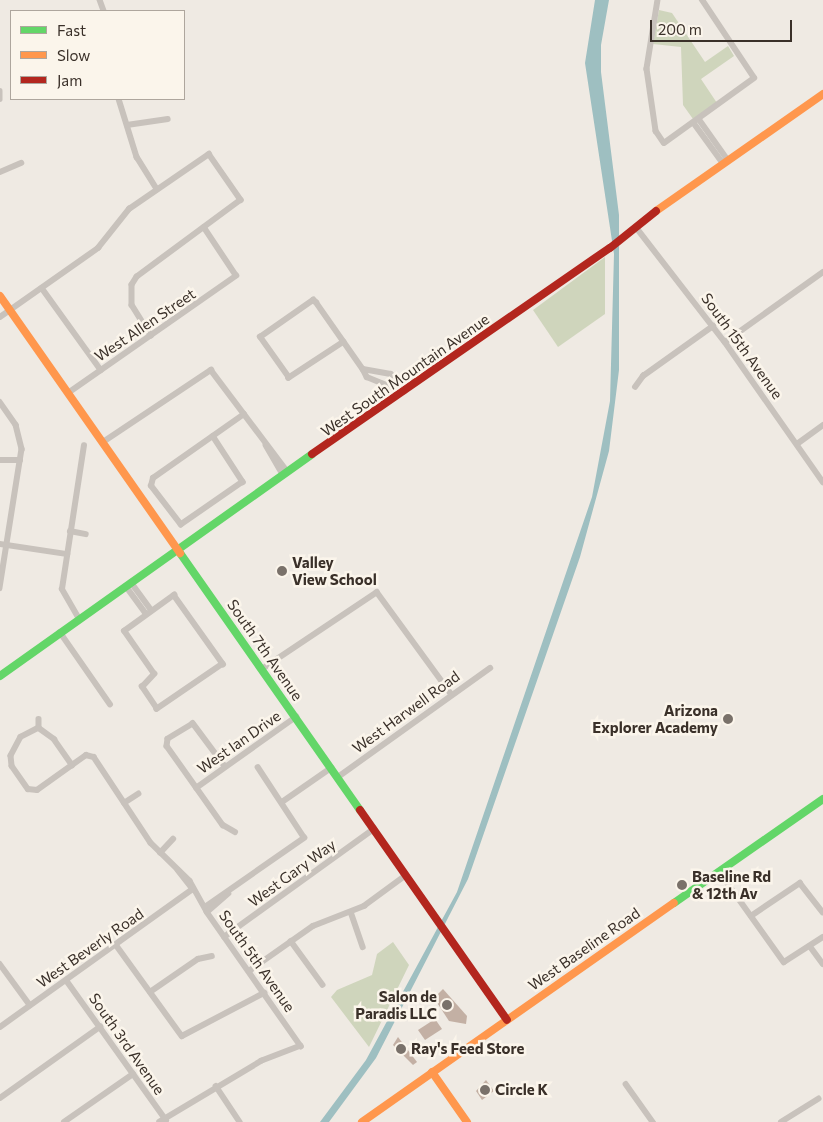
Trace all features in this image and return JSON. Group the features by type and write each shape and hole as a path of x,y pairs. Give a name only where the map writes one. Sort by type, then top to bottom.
{"street":[{"path":"658,0 647,68 654,125 664,143 754,78 702,0"},
{"name":"West South Mountain Avenue","path":"0,676 178,548 612,247 636,227 823,94"},
{"path":"119,100 137,157 158,189"},
{"path":"127,125 151,118 168,119"},
{"path":"697,121 726,162"},
{"path":"0,317 98,248 129,209 209,154 241,200 143,270 132,285 132,305 151,336"},
{"path":"0,172 21,163"},
{"name":"South 15th Avenue","path":"636,227 725,342 823,482"},
{"name":"West Allen Street","path":"68,393 236,276 204,228"},
{"path":"725,342 823,272"},
{"path":"42,288 101,370"},
{"name":"South 7th Avenue","path":"0,296 507,1020"},
{"path":"344,342 289,378 260,335 313,300 344,342 369,379 385,384 395,398"},
{"path":"635,388 643,376 713,326"},
{"path":"363,369 389,374 404,391"},
{"path":"103,442 211,370 286,474"},
{"path":"385,384 389,374"},
{"path":"0,402 19,432 20,460 0,588"},
{"path":"213,436 243,482 181,525 150,482 213,436 244,414"},
{"path":"797,444 823,425"},
{"path":"78,620 62,591 84,446"},
{"path":"0,460 20,460"},
{"path":"70,531 86,534"},
{"path":"0,544 67,554"},
{"path":"128,584 148,612"},
{"path":"262,669 378,592 452,695"},
{"path":"174,595 223,664 157,709 142,687 154,674 124,631 148,612 174,595"},
{"path":"60,632 110,704"},
{"name":"West Harwell Road","path":"338,777 490,668"},
{"name":"West Ian Drive","path":"196,788 296,717"},
{"path":"39,719 39,728"},
{"path":"225,767 193,724 167,742 196,788 223,825 235,832"},
{"path":"39,728 54,739 72,765 32,792 12,766 11,756 21,737 39,728"},
{"name":"South 5th Avenue","path":"72,765 90,754 160,853 178,870 193,889 224,937 301,1046 262,1061 216,1086"},
{"path":"206,910 304,838 258,768"},
{"path":"282,802 331,768"},
{"path":"124,803 138,794"},
{"name":"West Baseline Road","path":"362,1122 823,799"},
{"name":"West Gary Way","path":"224,937 374,829"},
{"path":"160,853 173,839"},
{"path":"719,871 784,962 823,937"},
{"path":"249,971 318,923 350,912 406,875"},
{"path":"751,916 800,883 823,912"},
{"name":"West Beverly Road","path":"0,1027 117,946 193,889"},
{"path":"350,912 363,947"},
{"path":"292,940 323,985"},
{"path":"117,946 182,1036 264,994"},
{"path":"810,946 823,964"},
{"path":"150,992 198,959 212,956"},
{"path":"1,967 30,1005"},
{"name":"South 3rd Avenue","path":"67,981 164,1121"},
{"path":"0,1098 100,1028"},
{"path":"432,1072 467,1122"},
{"path":"64,1122 133,1074"},
{"path":"626,1084 653,1122"},
{"path":"164,1121 216,1086 240,1122"},
{"path":"781,1122 818,1099"}],"green space":[{"path":"659,10 672,13 705,62 728,46 734,56 701,79 717,103 693,119 683,105 681,47 653,44"},
{"path":"605,257 605,314 558,347 533,310"},
{"path":"393,942 409,965 369,1047 331,997 337,990 372,975 377,954"}],"water":[{"path":"595,0 609,0 601,45 601,72 619,215 619,370 609,451 580,557 468,879 376,1058 329,1122 320,1122 366,1060 457,892 592,497 610,401 614,254 585,63"}],"building":[{"name":"Salon de Paradis LLC","path":"443,989 467,1016 466,1024 449,1021 434,998"},
{"path":"435,1019 442,1029 425,1040 418,1030"},
{"name":"Ray's Feed Store","path":"398,1037 417,1062 413,1065 393,1045"},
{"name":"Circle K","path":"486,1080 494,1091 482,1100 476,1091"}],"traffic: fast":[{"path":"0,676 312,454"},
{"path":"180,553 360,810"},
{"path":"674,903 823,799"}],"traffic: slow":[{"path":"656,211 823,94"},
{"path":"0,296 180,553"},
{"path":"362,1122 674,903"},
{"path":"432,1072 467,1122"}],"traffic: jam":[{"path":"312,454 610,248 656,211"},
{"path":"360,810 507,1020"}],"place":[{"name":"Valley View School","path":"282,571"},
{"name":"Arizona Explorer Academy","path":"728,719"},
{"name":"Baseline Rd & 12th Av","path":"682,885"},
{"name":"Salon de Paradis LLC","path":"447,1005"},
{"name":"Ray's Feed Store","path":"401,1049"},
{"name":"Circle K","path":"485,1090"}]}
